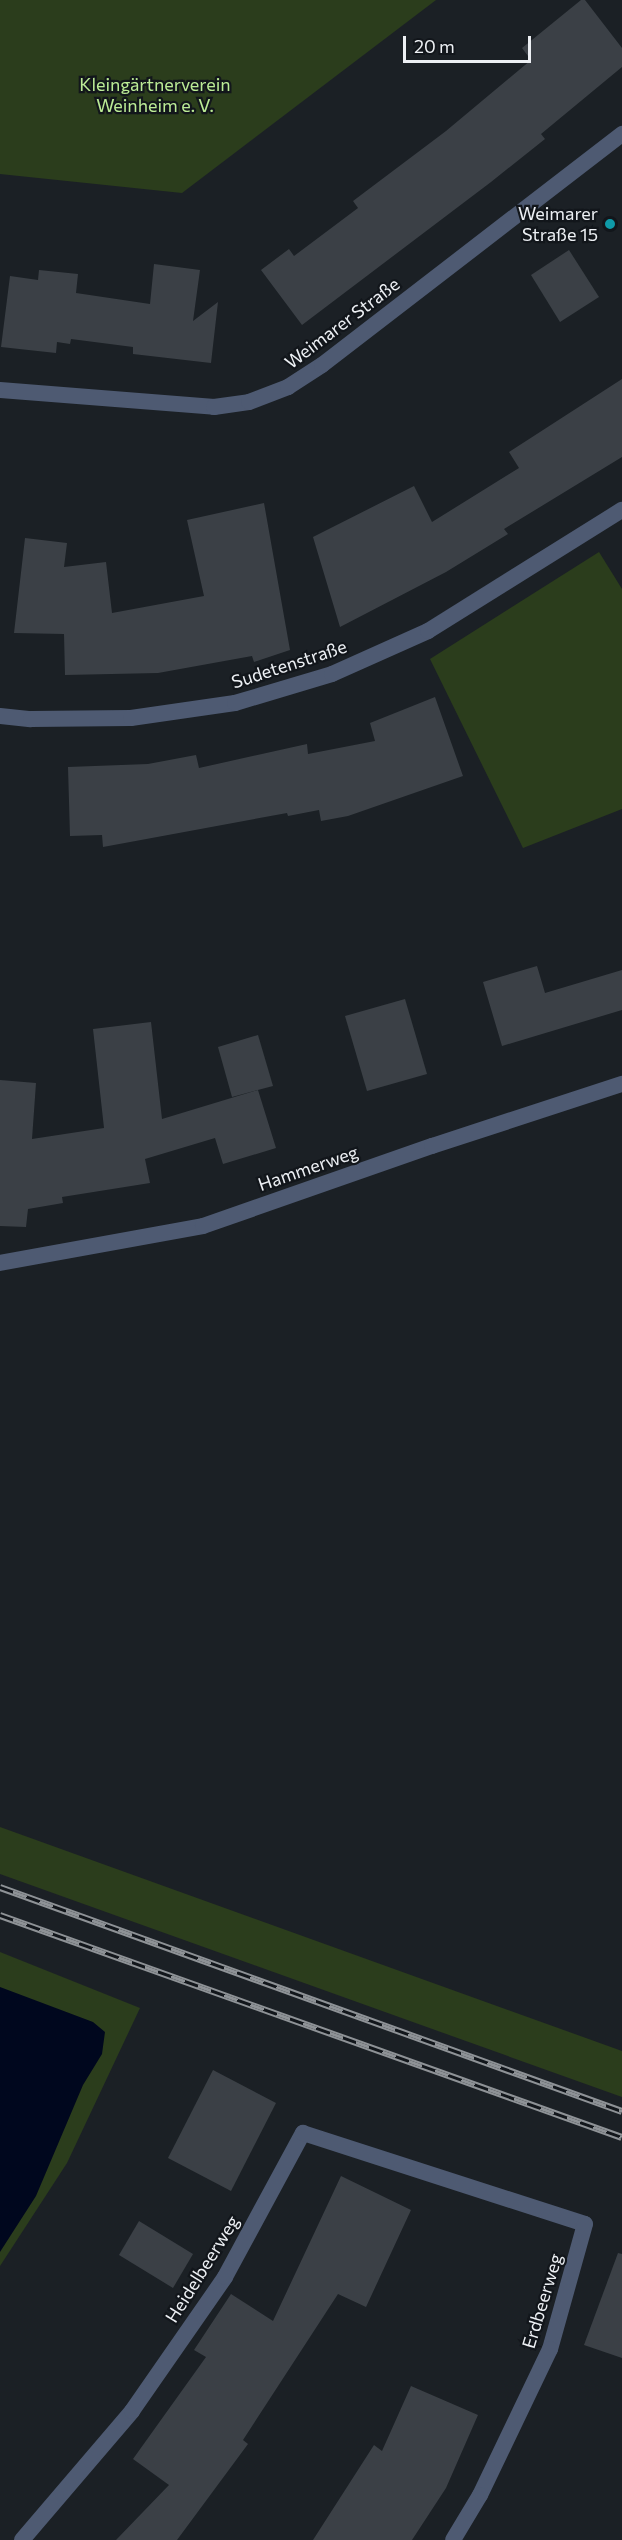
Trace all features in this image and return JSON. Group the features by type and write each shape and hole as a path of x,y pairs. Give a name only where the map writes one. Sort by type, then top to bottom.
{"street":[{"name":"Weimarer Straße","path":"0,390 214,408 249,402 288,387 322,365 622,134"},
{"name":"Sudetenstraße","path":"0,716 31,719 131,718 235,703 332,675 428,631 622,510"},
{"name":"Hammerweg","path":"0,1263 202,1226 432,1146 622,1084"},
{"name":"Heidelbeerweg","path":"22,2540 132,2411 225,2277 303,2133 455,2181"},
{"name":"Erdbeerweg","path":"453,2540 480,2495 550,2349 585,2224 455,2181"}],"green space":[{"name":"Kleingärtnerverein Weinheim e. V.","path":"0,0 436,0 182,193 0,174"},
{"path":"599,552 622,589 622,809 523,848 430,659"},
{"path":"0,1827 622,2051 622,2097 0,1874"},
{"path":"0,1952 140,2008 67,2163 0,2266"}],"water":[{"path":"0,1987 93,2022 105,2032 102,2054 83,2085 36,2196 0,2252"}],"building":[{"path":"581,0 585,0 622,48 622,67 541,134 545,139 302,325 261,270 289,249 294,256 358,208 353,201 446,131 531,60 522,48"},
{"path":"569,250 599,297 560,322 531,275"},
{"path":"154,264 200,270 193,321 218,302 211,363 133,354 133,347 71,339 70,344 57,342 56,353 1,347 10,276 38,280 39,270 78,274 76,293 150,304"},
{"path":"622,379 622,457 504,529 508,534 446,572 340,627 313,537 414,486 432,522 519,468 509,452"},
{"path":"264,503 290,650 254,662 252,656 158,673 65,675 64,634 14,633 25,538 67,543 64,567 106,562 112,613 204,596 187,520"},
{"path":"435,697 463,776 348,816 321,821 319,810 288,816 287,813 103,847 102,835 70,836 68,767 148,764 196,755 199,768 307,744 308,754 375,741 370,723"},
{"path":"537,966 545,993 622,970 622,1010 502,1046 483,982"},
{"path":"405,999 427,1074 367,1091 345,1016"},
{"path":"151,1022 162,1119 258,1090 276,1148 223,1164 215,1138 145,1159 150,1183 62,1197 63,1203 28,1209 26,1227 0,1226 0,1080 36,1083 32,1139 104,1128 93,1029"},
{"path":"258,1035 273,1086 232,1097 218,1047"},
{"path":"213,2070 276,2103 231,2191 168,2158"},
{"path":"341,2176 411,2210 366,2307 338,2294 243,2440 248,2444 177,2540 116,2540 169,2485 133,2459 206,2357 194,2350 231,2294 273,2321"},
{"path":"139,2221 193,2254 173,2288 119,2255"},
{"path":"618,2253 622,2254 622,2358 584,2345"},
{"path":"411,2386 478,2415 446,2488 412,2540 313,2540 374,2445 382,2451"}],"railway":[{"path":"0,1887 622,2111"},
{"path":"0,1915 622,2137"}],"place":[{"name":"Weimarer Straße 15","path":"610,224"}]}
